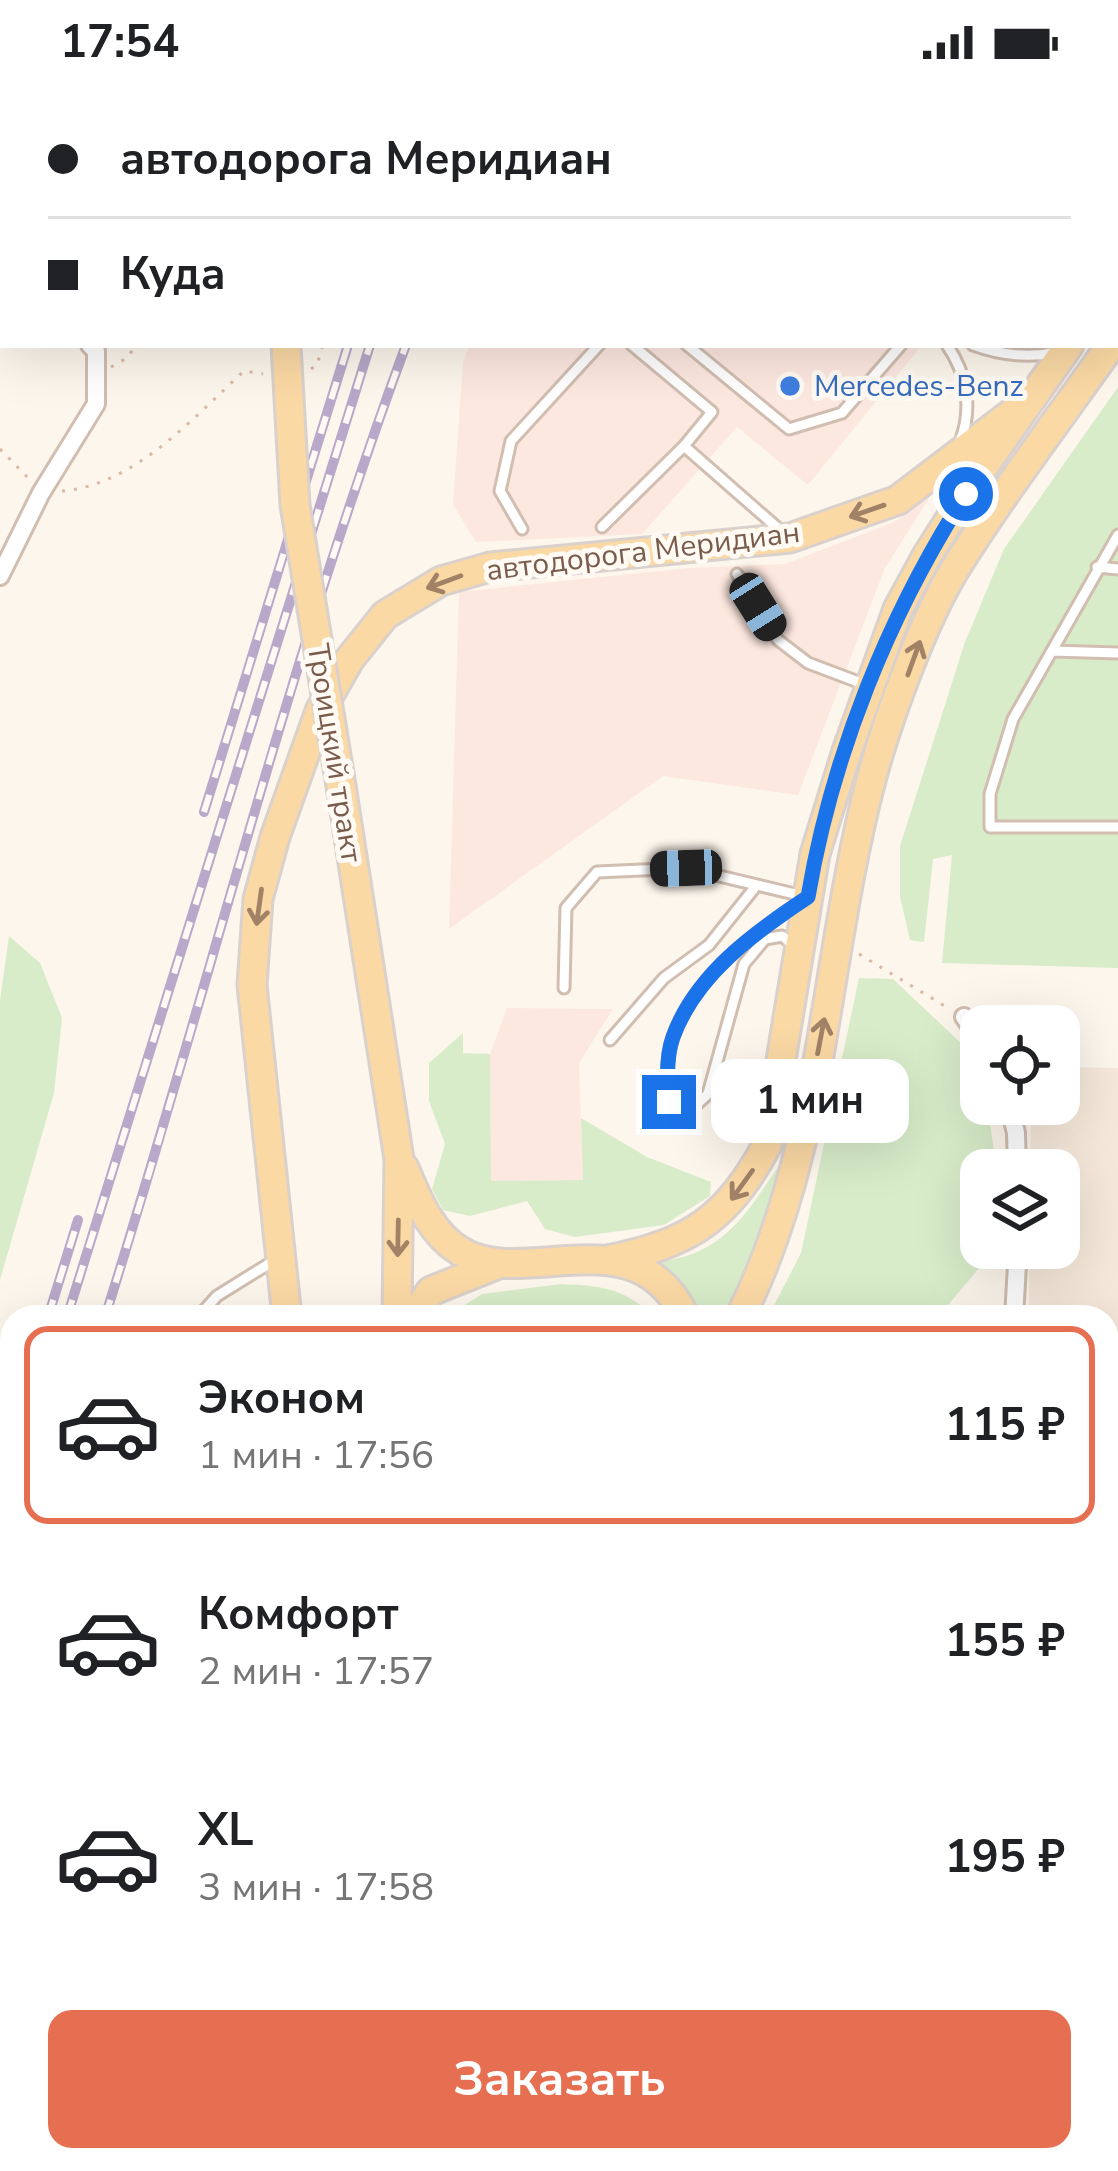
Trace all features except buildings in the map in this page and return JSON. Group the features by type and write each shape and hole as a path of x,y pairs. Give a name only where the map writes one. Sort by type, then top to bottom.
{"main road":[{"name":"Троицкий тракт","path":"286,348 296,505 399,1159 397,1305"},
{"name":"автодорога Меридиан","path":"608,1260 651,1252 713,1221 746,1185 767,1145 815,854 898,610 928,554 1067,348"},
{"path":"746,1305 766,1265 800,1151 854,848 872,773 928,621 954,571 1109,348"},
{"name":"автодорога Меридиан","path":"286,1305 252,985 258,899 320,711 349,660 385,615 440,581 490,567 704,550 790,538 898,500 1032,398"},
{"name":"Троицкий тракт","path":"399,1159 422,1209 442,1237 463,1254 501,1263 608,1260 652,1277 679,1305"},
{"path":"421,1305 431,1291 501,1263"}],"street":[{"path":"0,576 41,493 96,404 93,348"},
{"path":"1015,1305 1017,1269"}],"lane":[{"path":"522,529 500,491 511,441 596,348"},
{"path":"602,527 712,412 636,348"},
{"path":"691,348 789,429 842,412 898,348"},
{"path":"949,348 960,363 968,394 964,432 954,458"},
{"path":"982,348 1030,357 1067,348"},
{"path":"684,446 790,538"},
{"path":"1118,535 1012,719 990,794 990,827 1118,827"},
{"path":"1097,567 1118,568"},
{"path":"737,574 778,640 808,663 870,686"},
{"path":"1052,651 1118,653"},
{"path":"564,988 566,908 597,872 686,868 808,897"},
{"path":"610,1040 664,978 709,945 756,886"},
{"path":"800,952 782,936 766,939 744,964 708,1094 694,1107 669,1102 672,1038 696,995 748,937 808,897"},
{"path":"209,1305 282,1256"}],"path":[{"path":"96,376 128,358 134,348"},
{"path":"300,379 317,365 322,348"},
{"path":"0,448 41,493 78,490 153,455 244,371 262,374"},
{"path":"840,937 870,964 960,1015"}],"shaded area":[{"path":"469,348 920,348 808,485 737,427 642,534 476,542 453,505 463,362"},
{"path":"930,497 885,568 798,795 663,776 449,929 459,592 688,568 785,564 892,523"},
{"path":"507,1008 613,1009 579,1063 583,1180 491,1181 490,1054"},
{"path":"1080,1067 1118,1068 1118,1305 1029,1305 1029,1269 1080,1269 1080,1149 1030,1149 1031,1125 1080,1125"}],"green space":[{"path":"1118,387 1118,968 942,963 952,855 933,859 924,942 910,940 900,897 900,846 965,642 1004,549"},
{"path":"9,936 40,963 62,1018 54,1093 0,1280 0,1000"},
{"path":"859,978 893,979 960,1042 960,1125 990,1125 994,1149 960,1149 960,1269 978,1269 948,1305 774,1305 801,1253"},
{"path":"463,1033 463,1053 490,1054 491,1181 583,1180 581,1118 647,1157 711,1182 710,1196 664,1225 575,1237 545,1229 527,1201 470,1216 443,1210 432,1189 445,1144 429,1101 429,1063"},
{"path":"783,1160 745,1285 731,1305 696,1305 655,1262 699,1251 745,1214"},
{"path":"561,1284 590,1286 612,1290 640,1305 465,1305 482,1294"}],"railway":[{"path":"204,812 347,348"},
{"path":"71,1305 369,348"},
{"path":"109,1305 286,707 405,348"},
{"path":"52,1305 78,1220"}],"place":[{"name":"Mercedes-Benz","path":"790,386"}],"route":[{"path":"669,1102 672,1038 696,995 748,937 808,897 815,854 847,751 898,610 966,494"}]}
